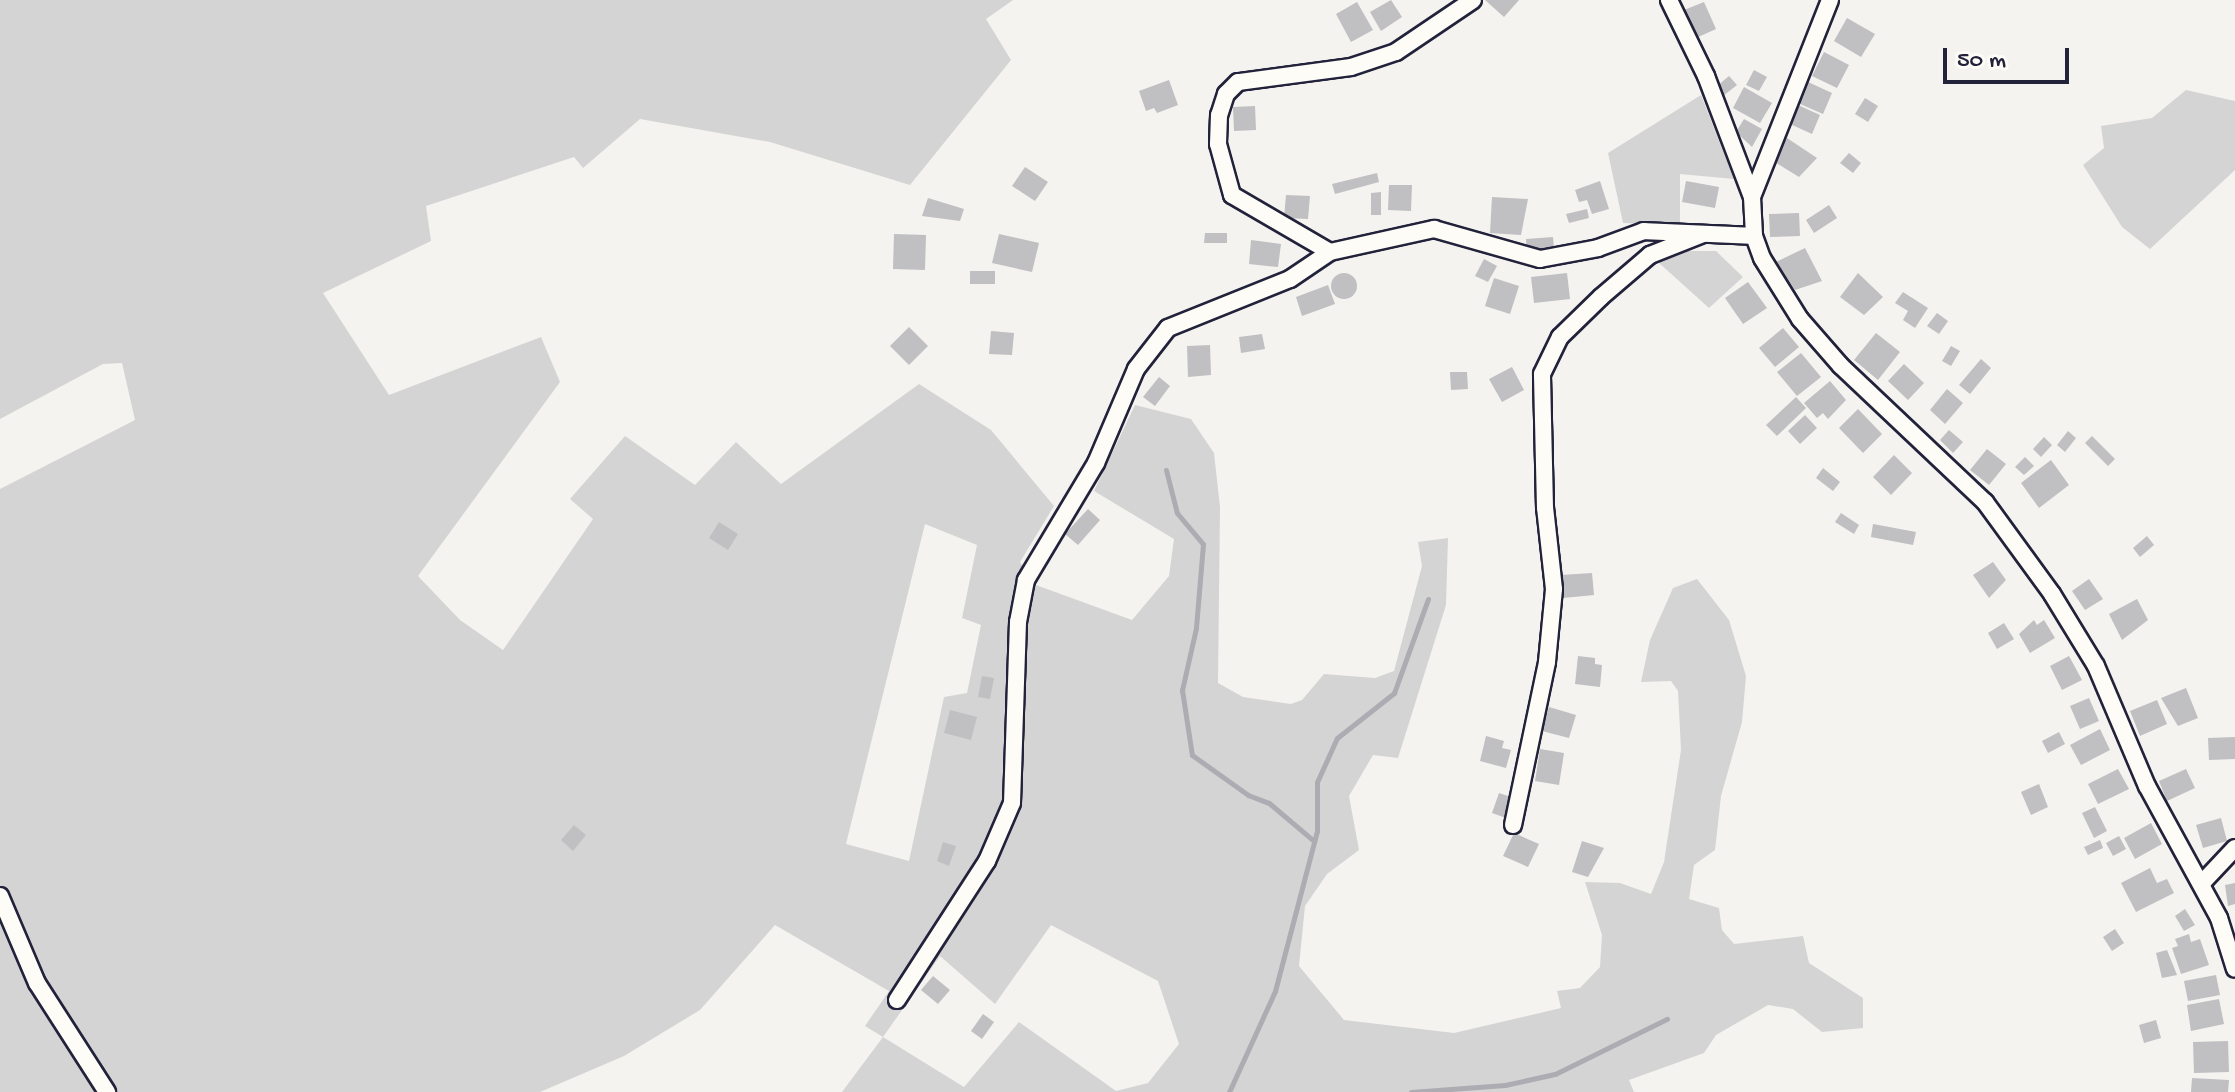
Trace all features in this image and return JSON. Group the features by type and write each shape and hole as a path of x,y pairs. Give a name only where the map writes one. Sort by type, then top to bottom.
{"street":[{"path":"1330,252 1232,195 1218,144 1226,94 1250,79 1351,67 1396,52 1473,0"},
{"path":"1669,0 1706,76 1752,197 1754,236 1800,319 2006,527 2096,666 2147,786 2202,883 2235,969"},
{"path":"1752,197 1830,0"},
{"path":"897,1000 987,861 1012,803 1018,622 1026,580 1096,463 1136,369 1168,328 1290,279 1330,252 1434,229 1540,259 1598,248 1644,231 1754,236"},
{"path":"1513,825 1547,662 1554,589 1545,508 1542,374 1560,337 1601,297 1650,255 1704,233"},
{"path":"2202,883 2235,848"},
{"path":"0,896 37,983 107,1092"}],"shaded area":[{"path":"0,0 1013,0 986,19 1011,60 910,185 770,142 640,119 583,168 574,157 426,206 431,241 323,293 389,395 541,337 560,382 418,576 460,620 503,650 593,519 570,499 625,436 695,485 736,442 781,484 919,384 991,430 1054,506 1020,562 1036,585 1132,620 1169,576 1174,539 1094,491 1135,405 1191,419 1214,453 1220,507 1218,683 1243,697 1291,704 1302,700 1324,674 1375,678 1394,671 1422,566 1418,542 1448,538 1446,605 1398,758 1373,755 1349,796 1359,850 1327,874 1305,906 1299,966 1344,1020 1454,1033 1561,1008 1557,991 1580,988 1600,967 1602,935 1585,882 1620,883 1651,894 1664,862 1681,750 1678,691 1671,681 1641,682 1650,640 1673,588 1697,579 1729,620 1746,676 1742,722 1721,796 1715,850 1694,865 1689,899 1719,908 1722,930 1734,944 1803,936 1809,963 1863,998 1863,1028 1822,1032 1793,1009 1768,1005 1716,1035 1704,1053 1629,1080 1634,1092 842,1092 883,1037 865,1026 889,991 775,925 700,1010 624,1056 540,1092 0,1092 0,489 135,420 122,363 103,364 0,419","holes":["925,524 977,545 962,618 981,625 967,693 944,697 909,861 846,844","1051,925 1158,981 1179,1044 1148,1083 1116,1091 1019,1022 964,1087 883,1037 940,956 995,1004"]},
{"path":"2186,90 2235,101 2235,170 2150,249 2122,227 2083,165 2104,148 2101,126 2152,118"},
{"path":"1701,95 1734,179 1680,174 1680,225 1623,223 1608,153"},
{"path":"1682,251 1716,251 1743,277 1709,308 1658,262"}],"building":[{"path":"1391,0 1402,17 1381,31 1370,12"},
{"path":"1485,0 1519,0 1504,17"},
{"path":"1357,2 1373,30 1351,42 1336,14"},
{"path":"1704,2 1716,29 1696,38 1684,10"},
{"path":"1847,18 1875,34 1861,57 1834,41"},
{"path":"1824,52 1849,65 1837,88 1812,76"},
{"path":"1754,70 1767,77 1759,91 1746,85"},
{"path":"1729,76 1737,85 1723,96 1716,87"},
{"path":"1169,80 1178,105 1157,113 1154,108 1146,111 1139,91"},
{"path":"1808,82 1832,93 1823,114 1798,103"},
{"path":"1744,87 1772,103 1760,123 1733,108"},
{"path":"1865,98 1878,106 1868,122 1855,114"},
{"path":"1798,105 1820,115 1812,134 1790,124"},
{"path":"1255,106 1256,130 1234,131 1233,107"},
{"path":"1744,119 1762,129 1752,147 1736,132"},
{"path":"1787,138 1817,158 1799,177 1773,161"},
{"path":"1849,153 1861,163 1853,173 1840,163"},
{"path":"1025,167 1048,182 1035,201 1012,186"},
{"path":"1377,173 1379,182 1335,194 1332,184"},
{"path":"1600,181 1609,209 1592,214 1587,200 1579,202 1575,190"},
{"path":"1686,181 1719,187 1715,208 1682,202"},
{"path":"1389,185 1412,185 1411,211 1388,210"},
{"path":"1381,192 1381,215 1371,215 1371,193"},
{"path":"1286,195 1310,196 1308,219 1284,218"},
{"path":"1492,197 1528,199 1521,235 1490,233"},
{"path":"928,198 964,209 960,221 922,216"},
{"path":"1829,205 1837,218 1814,233 1806,220"},
{"path":"1587,209 1589,218 1569,223 1566,214"},
{"path":"1799,213 1800,236 1770,237 1769,214"},
{"path":"1205,233 1227,233 1227,243 1204,243"},
{"path":"894,234 926,235 925,270 893,269"},
{"path":"999,234 1039,243 1032,272 992,263"},
{"path":"1553,237 1554,249 1527,251 1526,239"},
{"path":"1251,240 1281,244 1278,267 1249,264"},
{"path":"1805,248 1822,281 1795,290 1776,262"},
{"path":"1484,259 1497,266 1488,282 1475,276"},
{"path":"970,271 995,271 995,284 970,284"},
{"path":"1344,273 1353,277 1357,286 1353,295 1344,299 1335,295 1331,286 1335,277"},
{"path":"1567,273 1570,299 1534,303 1531,277"},
{"path":"1858,273 1883,297 1864,315 1840,297"},
{"path":"1494,278 1519,286 1510,314 1485,306"},
{"path":"1748,282 1767,308 1743,324 1725,298"},
{"path":"1328,285 1335,304 1302,316 1296,297"},
{"path":"1903,292 1928,308 1915,328 1903,320 1908,311 1895,303"},
{"path":"1937,313 1948,321 1939,334 1927,326"},
{"path":"909,327 928,346 909,365 890,346"},
{"path":"1783,328 1799,347 1775,367 1759,348"},
{"path":"991,331 1014,333 1012,355 989,354"},
{"path":"1876,333 1900,352 1878,380 1854,360"},
{"path":"1262,334 1265,349 1241,353 1239,337"},
{"path":"1210,345 1211,375 1188,377 1187,346"},
{"path":"1951,346 1960,351 1951,366 1942,361"},
{"path":"1801,353 1821,377 1797,396 1777,372"},
{"path":"1981,359 1991,368 1970,394 1959,385"},
{"path":"1904,364 1924,383 1908,400 1888,381"},
{"path":"1512,367 1524,390 1502,402 1489,379"},
{"path":"1450,372 1467,372 1468,389 1451,390"},
{"path":"1159,377 1170,386 1155,406 1143,397"},
{"path":"1830,381 1846,400 1828,419 1823,413 1817,418 1804,403"},
{"path":"1947,389 1963,403 1945,424 1930,410"},
{"path":"1796,397 1806,408 1777,436 1766,425"},
{"path":"1858,409 1882,434 1863,453 1839,428"},
{"path":"1805,415 1817,428 1800,444 1788,431"},
{"path":"1949,430 1963,442 1953,453 1940,440"},
{"path":"2068,431 2076,438 2065,452 2057,445"},
{"path":"2092,436 2115,459 2108,466 2085,443"},
{"path":"2044,437 2052,445 2041,457 2033,449"},
{"path":"1987,449 2006,464 1989,485 1970,470"},
{"path":"1894,455 1912,473 1891,495 1873,477"},
{"path":"2025,457 2034,466 2024,475 2015,467"},
{"path":"2051,460 2069,485 2039,508 2021,483"},
{"path":"1823,468 1840,482 1833,491 1816,478"},
{"path":"1088,509 1100,520 1078,545 1065,534"},
{"path":"1841,513 1859,525 1854,534 1835,522"},
{"path":"719,522 738,534 728,550 709,538"},
{"path":"1873,524 1916,532 1913,545 1871,537"},
{"path":"2147,536 2154,545 2140,557 2133,548"},
{"path":"1993,562 2006,580 1989,598 1973,575"},
{"path":"1592,573 1594,595 1563,598 1561,575"},
{"path":"2089,579 2103,599 2085,610 2072,591"},
{"path":"2137,599 2148,620 2122,640 2109,614"},
{"path":"2034,620 2037,625 2044,620 2055,638 2030,653 2019,634"},
{"path":"2004,623 2014,639 1997,649 1988,633"},
{"path":"1578,656 1595,658 1595,664 1602,665 1600,687 1575,684"},
{"path":"2069,656 2082,680 2062,690 2050,666"},
{"path":"982,676 994,678 990,699 978,697"},
{"path":"2186,688 2198,718 2178,726 2161,698"},
{"path":"2089,698 2099,721 2080,729 2070,706"},
{"path":"2157,700 2167,724 2140,736 2130,711"},
{"path":"1549,707 1576,715 1569,738 1542,731"},
{"path":"950,710 977,717 971,740 944,733"},
{"path":"2100,729 2110,750 2081,765 2070,745"},
{"path":"2059,732 2065,744 2048,753 2042,741"},
{"path":"1486,736 1504,741 1502,748 1511,750 1506,768 1480,761"},
{"path":"2235,737 2235,759 2209,760 2208,738"},
{"path":"1540,749 1564,753 1559,785 1535,781"},
{"path":"2118,769 2129,789 2098,804 2088,784"},
{"path":"2186,769 2195,788 2167,801 2159,781"},
{"path":"2039,784 2048,807 2031,815 2021,792"},
{"path":"1499,793 1517,799 1509,819 1492,813"},
{"path":"2095,807 2107,831 2094,838 2082,813"},
{"path":"2221,818 2227,841 2203,848 2196,825"},
{"path":"2151,823 2162,844 2135,859 2124,838"},
{"path":"574,825 586,835 573,851 561,840"},
{"path":"1514,833 1539,844 1528,867 1503,856"},
{"path":"2119,836 2126,849 2113,856 2106,843"},
{"path":"2100,840 2103,848 2088,855 2084,847"},
{"path":"1582,841 1604,848 1588,877 1572,872"},
{"path":"943,842 956,846 949,866 937,861"},
{"path":"2150,868 2157,883 2167,879 2174,893 2136,912 2121,883"},
{"path":"2235,883 2235,904 2228,906 2225,885"},
{"path":"2185,909 2195,925 2184,931 2175,916"},
{"path":"2115,929 2124,943 2112,951 2103,937"},
{"path":"2189,934 2191,942 2200,939 2209,965 2181,974 2172,948 2178,946 2175,939"},
{"path":"2167,950 2177,975 2162,978 2156,953"},
{"path":"2216,975 2220,995 2188,1001 2184,981"},
{"path":"933,976 950,990 938,1004 921,990"},
{"path":"2219,999 2224,1024 2191,1031 2187,1005"},
{"path":"983,1014 994,1022 982,1039 971,1031"},
{"path":"2156,1020 2161,1038 2144,1043 2139,1025"},
{"path":"2228,1041 2229,1072 2194,1073 2193,1042"},
{"path":"2192,1078 2229,1080 2228,1092 2191,1092"}],"waterway":[{"path":"1166,470 1177,513 1203,544 1196,628 1182,690 1192,755 1248,795 1269,803 1314,841"},
{"path":"1229,1092 1275,991 1317,831 1317,782 1337,738 1394,693 1428,599"},
{"path":"1411,1092 1505,1085 1555,1074 1667,1019"}]}
